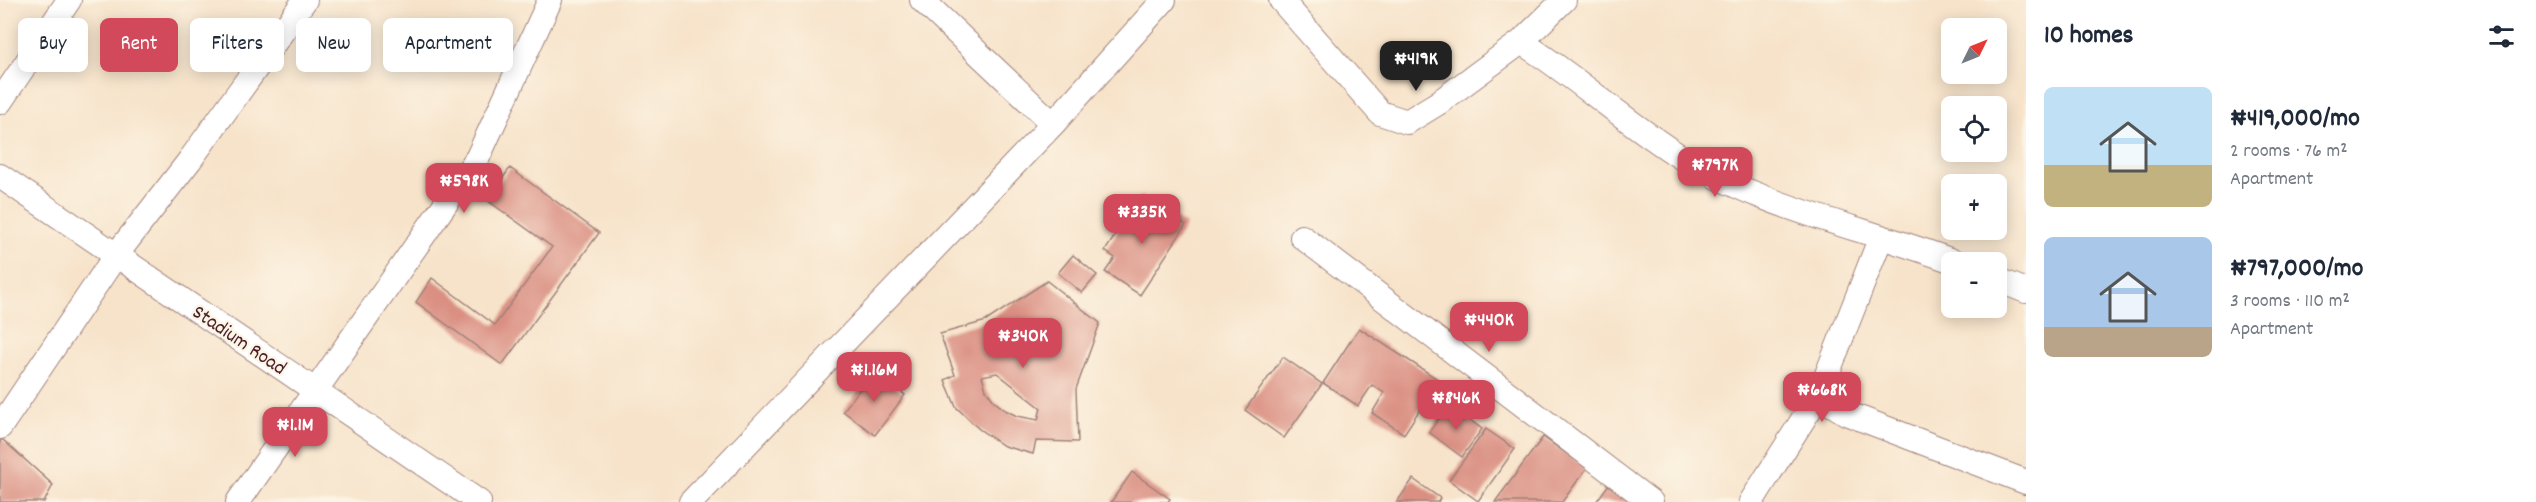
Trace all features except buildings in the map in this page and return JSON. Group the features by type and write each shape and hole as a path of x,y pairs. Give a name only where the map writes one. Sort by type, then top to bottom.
{"street":[{"path":"0,102 69,0"},
{"path":"0,427 116,255 190,160 305,0"},
{"path":"238,502 478,157 550,0"},
{"path":"922,0 1053,124"},
{"path":"691,502 1053,124 1164,0"},
{"path":"1281,0 1380,113 1407,122 1438,103 1521,42 1564,0"},
{"path":"1521,42 1684,159 1764,198 1941,257"},
{"name":"Stadium Road","path":"0,176 318,390 479,502"},
{"path":"1302,237 1651,502"},
{"path":"1751,502 1823,388 1881,237"},
{"path":"2007,283 2026,291"},
{"path":"1823,388 1830,403 1846,413 2026,482"}]}
